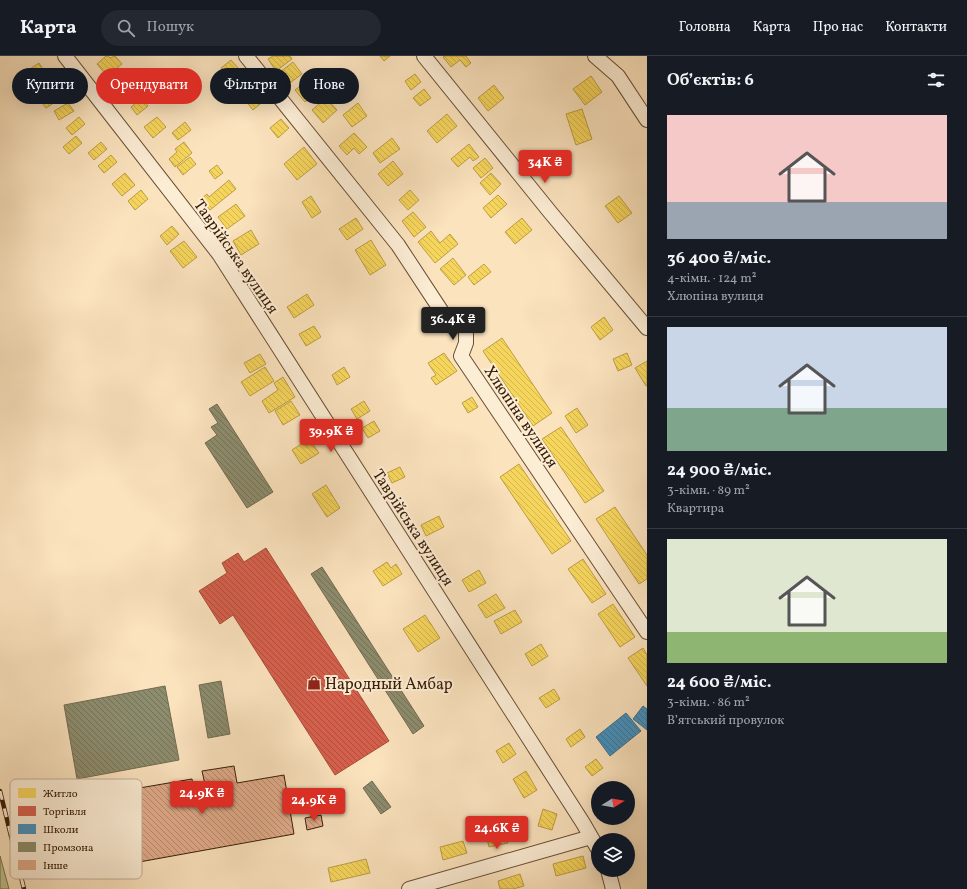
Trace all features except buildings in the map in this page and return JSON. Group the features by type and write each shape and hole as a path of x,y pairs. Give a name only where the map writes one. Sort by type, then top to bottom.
{"street":[{"name":"Таврійська вулиця","path":"65,56 219,254 591,836"},
{"name":"Хлюпіна вулиця","path":"246,56 398,245 444,315 457,319 466,328 466,343 461,356 647,632"},
{"path":"424,56 545,206 647,328"},
{"path":"595,56 618,76 647,120"},
{"path":"409,889 591,844"},
{"path":"610,877 613,889"}],"green space":[{"path":"0,856 9,889 0,889"}],"railway":[{"path":"0,791 10,832"},
{"path":"22,879 24,889"}],"place":[{"name":"Народный Амбар","path":"314,683"}]}
